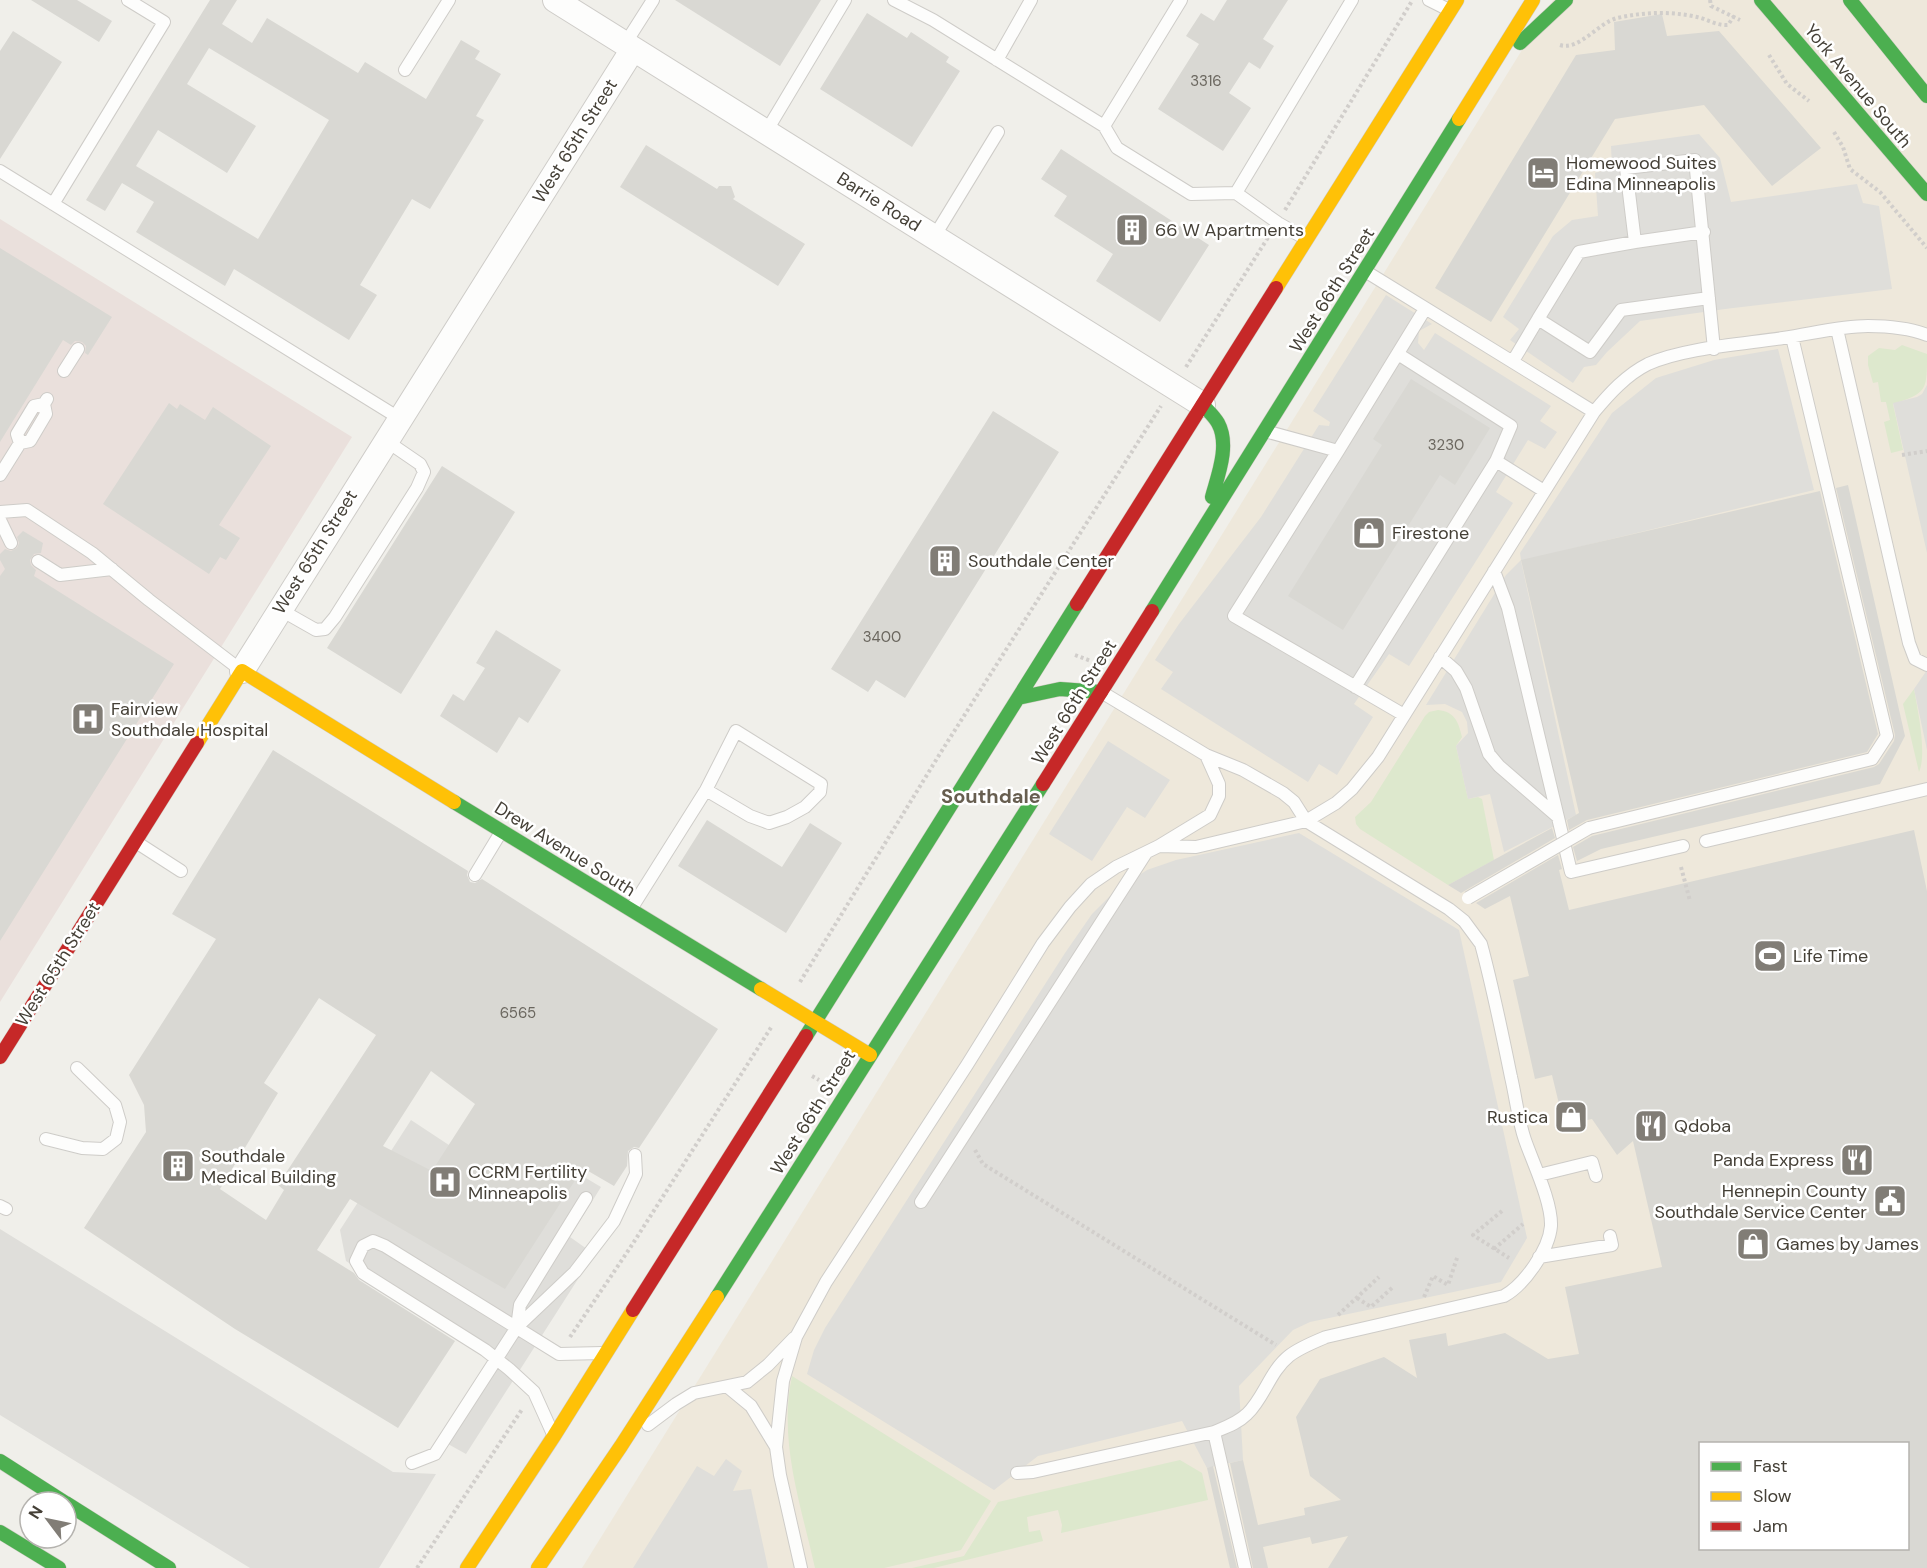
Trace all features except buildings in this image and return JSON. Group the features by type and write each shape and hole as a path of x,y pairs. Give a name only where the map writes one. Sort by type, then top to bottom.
{"main road":[{"name":"West 66th Street","path":"538,1568 621,1446 740,1262 1201,533 1533,0"},
{"path":"1488,74 1566,0"},
{"name":"York Avenue South","path":"1761,0 1927,194"},
{"path":"1850,0 1927,96"},
{"path":"467,1568 554,1436 1453,6"},
{"path":"1868,127 1914,156"},
{"path":"1201,533 1222,461 1218,424 1203,405"},
{"name":"Drew Avenue South","path":"242,671 870,1055"},
{"name":"West 65th Street","path":"0,1057 242,671"},
{"path":"1018,698 1050,689 1083,688 1101,692"},
{"path":"0,1461 46,1490"},
{"path":"78,1510 169,1568"},
{"path":"0,1532 59,1568"}],"street":[{"name":"Barrie Road","path":"555,0 1203,405"},
{"name":"West 65th Street","path":"242,671 629,46"}],"lane":[{"path":"53,204 164,22 128,0"},
{"path":"405,70 449,0"},
{"path":"629,46 653,0"},
{"path":"766,132 845,0"},
{"path":"894,0 933,20 1104,126 1117,148 1191,194 1236,193 1278,223 1307,240"},
{"path":"997,60 1031,0"},
{"path":"1104,126 1181,0"},
{"path":"1236,193 1352,0"},
{"path":"1429,0 1453,6"},
{"path":"934,237 998,132"},
{"path":"1635,242 1626,168 1695,160 1714,349"},
{"path":"0,171 399,418"},
{"path":"1513,361 1579,252 1704,232"},
{"path":"1365,271 1594,412"},
{"path":"1538,319 1590,352 1621,310 1709,298"},
{"path":"1404,715 1234,616 1425,309"},
{"path":"1159,846 1196,847 1306,821 1336,803 1352,789 1378,757 1594,412 1626,378 1648,364 1677,354 1837,329 1867,326 1891,327 1927,335"},
{"path":"1837,329 1909,643 1915,659 1927,666"},
{"path":"1449,909 1589,828 1872,759 1887,736 1792,337"},
{"path":"64,371 78,349"},
{"path":"1354,687 1496,461 1510,426 1398,354"},
{"path":"0,475 20,443 30,441 46,414 46,402"},
{"path":"1264,431 1338,452"},
{"path":"279,609 316,630 325,629 335,618 417,488 424,472 420,464 385,440"},
{"path":"1496,461 1544,491"},
{"path":"0,512 27,510 92,553 242,671"},
{"path":"0,520 11,543"},
{"path":"38,561 60,575 112,569"},
{"path":"1494,572 1508,608 1571,872 1683,846"},
{"path":"1440,657 1456,671 1466,688 1489,754 1499,766 1558,818"},
{"path":"1017,1473 1033,1472 1214,1432 1236,1423 1249,1413 1286,1359 1326,1336 1503,1296 1514,1290 1539,1257 1548,1239 1551,1226 1539,1175 1524,1138 1481,944 1464,921 1449,909 1306,821 1294,802 1283,793 1243,770 1206,755 1101,692"},
{"path":"630,910 706,790 736,731 821,783 820,792 805,807 788,817 769,823 750,816 706,790"},
{"path":"801,1568 781,1481 776,1446 783,1381 796,1336 826,1282 955,1084 1043,943 1070,907 1091,884 1116,867 1159,846 1210,815 1219,796 1219,784 1206,755"},
{"path":"1706,841 1927,789"},
{"path":"475,875 501,831"},
{"path":"135,842 181,871"},
{"path":"921,1202 1146,853"},
{"path":"46,1139 82,1148 103,1149 116,1139 120,1122 115,1105 76,1068"},
{"path":"412,1463 435,1454 517,1327 575,1272 614,1221 636,1174 635,1155"},
{"path":"1539,1175 1592,1162 1596,1176"},
{"path":"517,1327 520,1305 586,1198"},
{"path":"1539,1257 1612,1245 1610,1236"},
{"path":"554,1436 534,1392 496,1359 363,1273 356,1262 363,1246 373,1241 385,1246 559,1354 605,1353"},
{"path":"621,1446 694,1393 747,1382 768,1365 796,1336"},
{"path":"728,1387 751,1406 776,1446"},
{"path":"1214,1432 1245,1568"}],"path":[{"path":"1183,372 1278,223 1413,0"},
{"path":"1710,0 1712,6 1748,25"},
{"path":"1560,45 1572,46 1602,24 1615,19 1644,14 1667,12 1685,14 1721,26 1728,25 1734,16"},
{"path":"1766,50 1787,84 1816,109"},
{"path":"1830,125 1844,147 1850,169 1880,192 1927,248"},
{"path":"799,983 932,767 1161,406"},
{"path":"1902,456 1927,451"},
{"path":"1069,652 1101,665"},
{"path":"1681,867 1690,901"},
{"path":"559,1354 771,1028"},
{"path":"964,1133 983,1164 1276,1345"},
{"path":"1502,1211 1473,1235 1509,1258"},
{"path":"1494,1249 1523,1224"},
{"path":"1420,1305 1434,1276 1448,1285 1458,1255"},
{"path":"1333,1320 1378,1276"},
{"path":"1438,1287 1440,1280"},
{"path":"1357,1298 1371,1307 1394,1286"},
{"path":"417,1568 534,1392"}],"shaded area":[{"path":"1553,0 1927,0 1927,1568 582,1568"},
{"path":"1699,134 1720,158 1731,202 1857,184 1863,203 1879,206 1892,289 1640,321 1596,365 1584,367 1573,383 1510,340 1519,329 1503,317 1553,236 1572,220 1598,216 1595,173 1612,168 1611,146"},
{"name":"Fairview Southdale Hospital","path":"0,219 352,437 0,1002"},
{"path":"1386,295 1432,324 1419,331 1418,343 1424,350 1435,333 1551,406 1540,421 1557,432 1545,449 1528,440 1496,492 1513,503 1409,666 1389,654 1354,704 1373,717 1337,775 1319,764 1308,782 1161,689 1173,672 1155,660 1179,624 1261,517 1319,425 1329,426 1330,422 1313,411"},
{"path":"1778,349 1814,490 1521,561 1576,815 1504,852 1490,794 1468,799 1456,746 1468,733 1467,722 1462,712 1445,704 1426,705 1506,575 1521,560 1520,553 1612,413 1656,378 1714,360"},
{"path":"1927,385 1927,553 1893,403 1917,397 1922,394"},
{"path":"1927,670 1927,750 1914,689"},
{"path":"1108,741 1170,780 1145,818 1127,807 1092,861 1049,834"},
{"path":"1299,833 1459,930 1527,1238 1501,1282 1310,1322 1293,1330 1239,1386 1243,1460 1207,1468 1182,1421 1038,1456 994,1490 807,1374 814,1350 825,1328 1092,914 1115,891 1147,870 1176,860"},
{"path":"480,1115 601,1187 570,1237 594,1254 466,1454 439,1439 492,1357 346,1261 340,1230 411,1120 458,1151"},
{"path":"0,1229 393,1472 436,1474 379,1568 250,1568 0,1415"},
{"path":"726,1459 742,1471 733,1491 751,1489 768,1568 633,1568 697,1466 714,1476"}],"green space":[{"path":"1902,345 1927,354 1926,376 1923,389 1919,393 1893,404 1903,450 1891,453 1884,422 1890,420 1886,402 1881,402 1878,382 1873,383 1868,356 1879,348 1895,350"},
{"path":"1914,689 1922,744 1919,772 1903,704"},
{"path":"1438,710 1452,715 1459,726 1462,737 1456,746 1468,799 1478,797 1482,799 1494,860 1448,885 1360,829 1355,817 1371,802 1425,716 1429,712"},
{"path":"792,1376 991,1501 961,1550 884,1568 815,1568 789,1449 788,1400"},
{"path":"1180,1460 1202,1473 1208,1500 1061,1533 1062,1525 1058,1510 1027,1517 1029,1532 1040,1530 1043,1541 934,1568 912,1568 964,1556 998,1502"}],"traffic: fast":[{"path":"1520,43 1566,0"},
{"path":"1761,0 1927,194"},
{"path":"1850,0 1927,96"},
{"path":"1152,611 1459,119"},
{"path":"1203,405 1218,423 1223,441 1222,460 1212,497"},
{"path":"806,1036 1077,604"},
{"path":"1018,698 1060,689 1101,692"},
{"path":"717,1297 1043,784"},
{"path":"454,802 761,989"},
{"path":"0,1461 45,1490"},
{"path":"78,1511 169,1568"},
{"path":"0,1532 59,1568"}],"traffic: slow":[{"path":"1276,288 1457,0"},
{"path":"1459,119 1533,0"},
{"path":"197,743 242,671 454,802"},
{"path":"761,989 870,1055"},
{"path":"538,1568 621,1446 717,1297"},
{"path":"467,1568 633,1310"}],"traffic: jam":[{"path":"1077,604 1276,288"},
{"path":"1043,784 1152,611"},
{"path":"0,1057 197,743"},
{"path":"633,1310 806,1036"}],"place":[{"name":"Homewood Suites Edina Minneapolis","path":"1543,173"},
{"name":"66 W Apartments","path":"1132,230"},
{"name":"Firestone","path":"1369,533"},
{"name":"Southdale Center","path":"945,561"},
{"name":"Fairview Southdale Hospital","path":"88,719"},
{"name":"Life Time","path":"1770,956"},
{"name":"Rustica","path":"1571,1117"},
{"name":"Qdoba","path":"1651,1126"},
{"name":"Panda Express","path":"1857,1160"},
{"name":"Southdale Medical Building","path":"178,1166"},
{"name":"CCRM Fertility Minneapolis","path":"445,1182"},
{"name":"Hennepin County Southdale Service Center","path":"1890,1201"},
{"name":"Games by James","path":"1753,1244"}],"district":[{"name":"Southdale","path":"991,796"}]}
